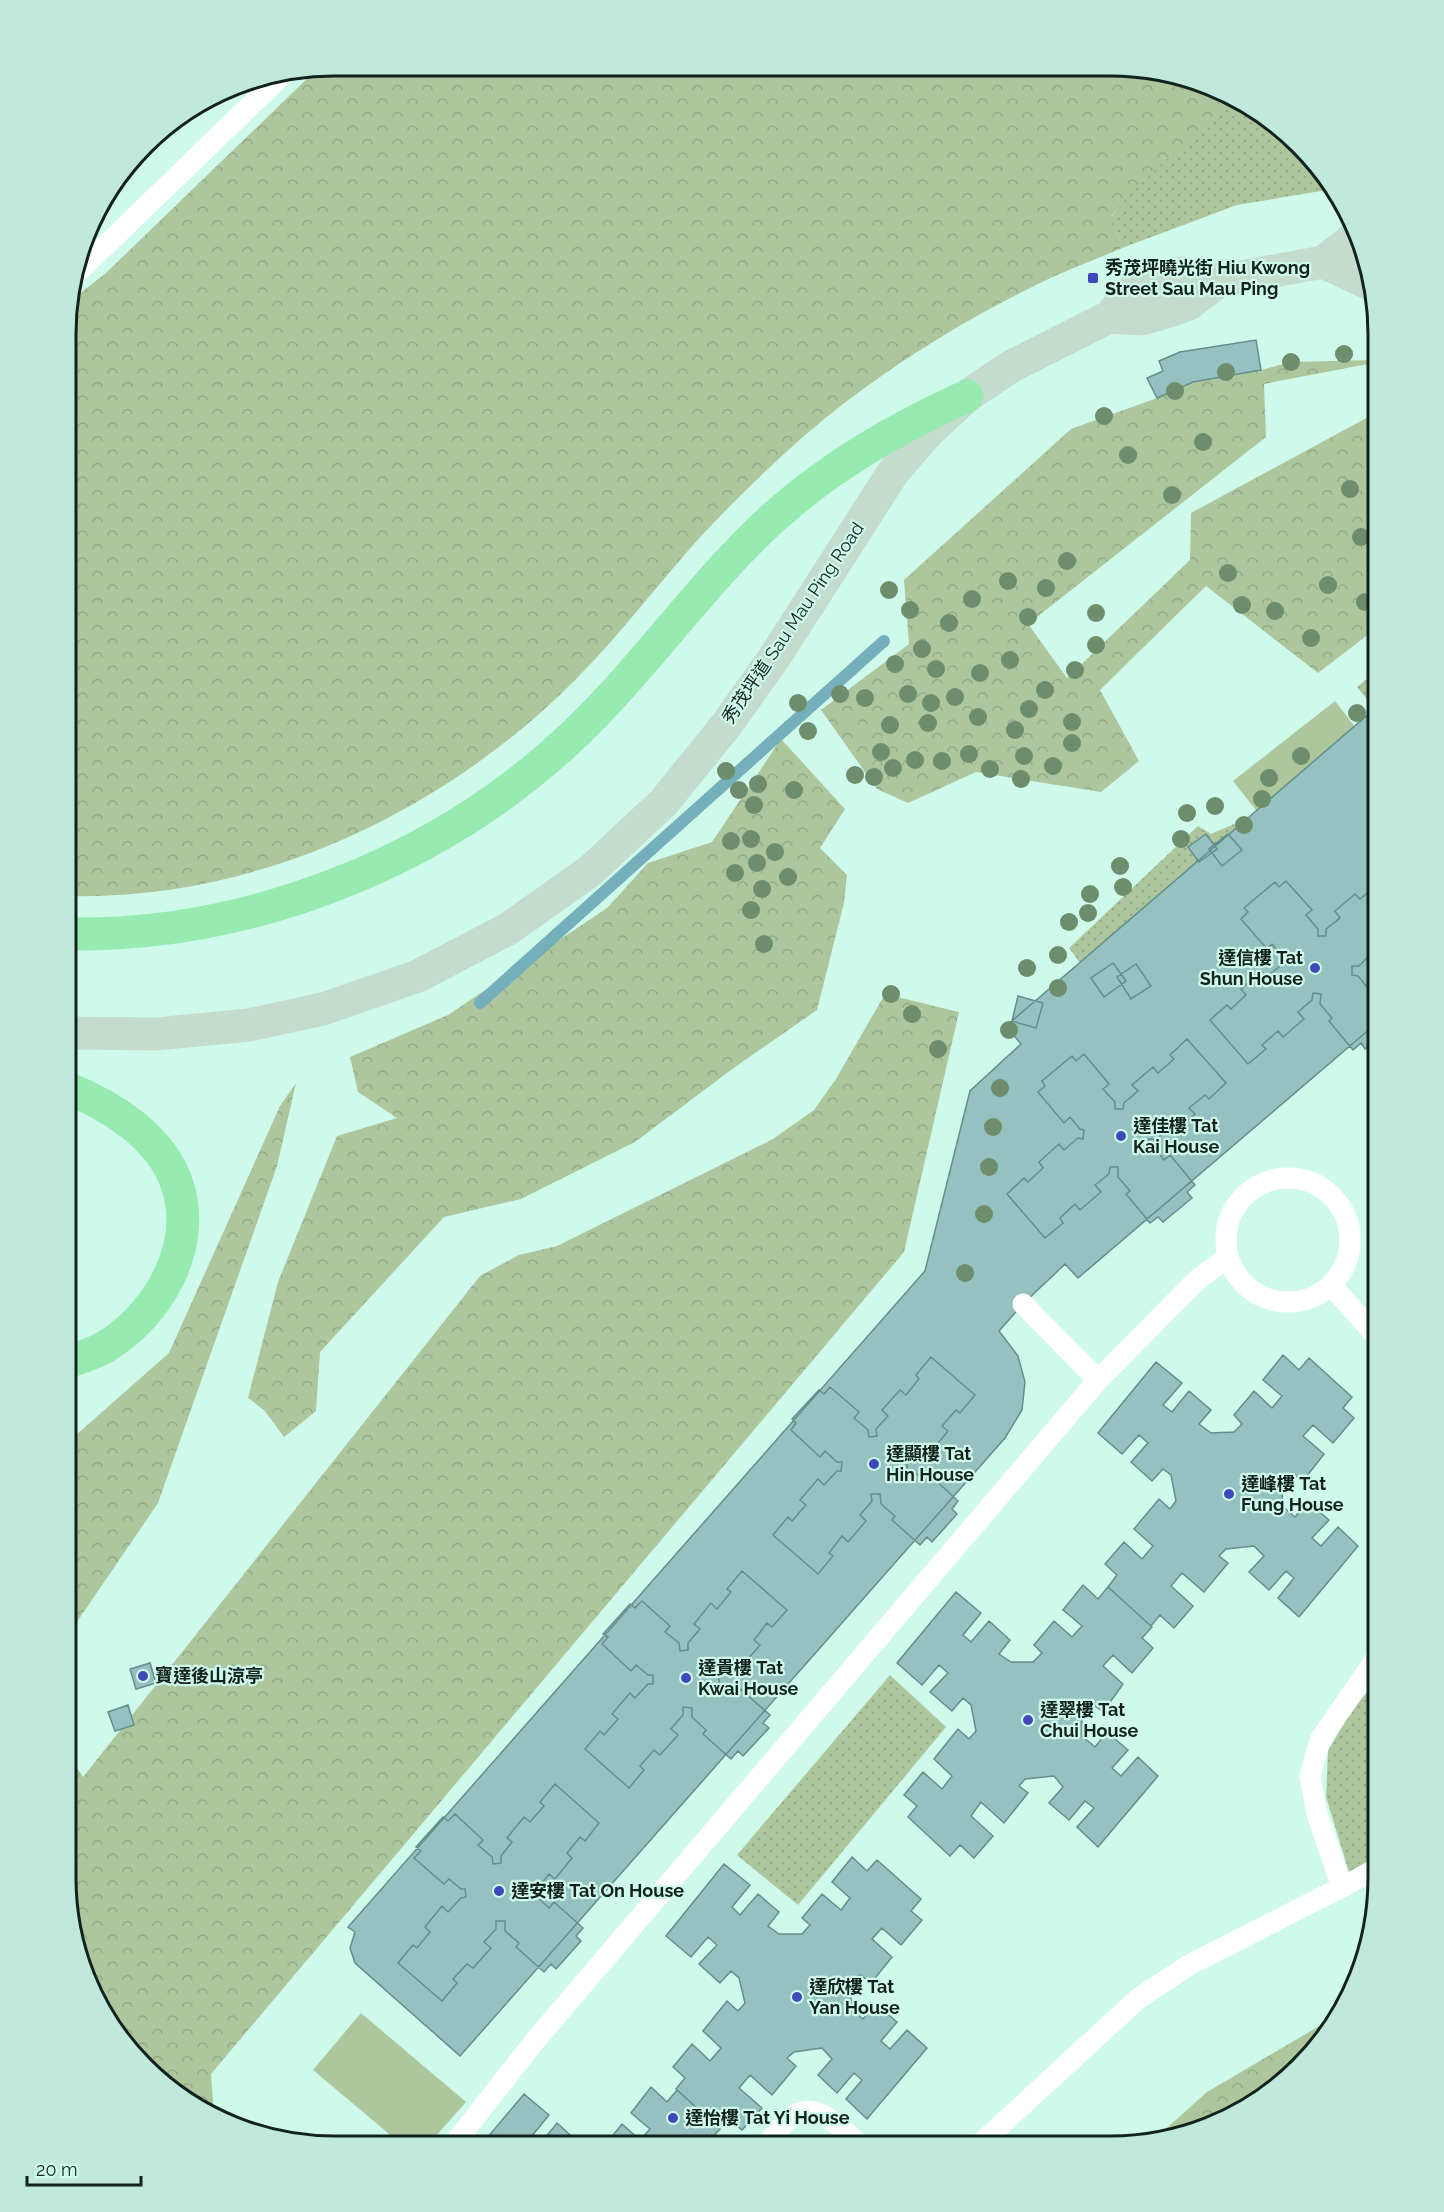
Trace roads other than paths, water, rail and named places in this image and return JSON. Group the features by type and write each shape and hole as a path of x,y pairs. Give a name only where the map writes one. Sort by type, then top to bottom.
{"highway":[{"path":"76,934 135,931 194,924 271,906 364,873 418,846 469,816 518,783 564,745 606,703 733,559 817,481 865,448 915,420 967,396"},
{"path":"76,1092 112,1110 156,1148 177,1184 183,1216 180,1246 174,1264 167,1281 151,1306 123,1334 104,1347 76,1358"}],"main road":[{"name":"秀茂坪道 Sau Mau Ping Road","path":"76,1033 167,1033 249,1025 323,1009 418,976 508,929 590,871 664,802 727,724 776,656 894,471 928,432 967,396 1012,366 1109,317 1134,289 1182,273 1219,281 1323,262 1350,241"},
{"path":"1323,262 1362,281"}],"lane":[{"path":"87,263 273,84"},
{"path":"1295,1178 1314,1183 1331,1194 1344,1210 1350,1229 1350,1249 1344,1268 1331,1285 1314,1296 1293,1302 1272,1300 1252,1291 1238,1277 1228,1257 1226,1238 1230,1217 1240,1200 1255,1186 1274,1179 1295,1178"},
{"path":"460,2136 534,2042 1098,1380 1197,1280 1228,1257"},
{"path":"1331,1285 1368,1327"},
{"path":"1023,1304 1098,1380"},
{"path":"1342,1887 1317,1814 1310,1776 1320,1740 1368,1670"},
{"path":"989,2136 1139,1998 1189,1965 1368,1874"},
{"path":"774,2136 788,2119 803,2110 817,2112 828,2117 850,2136"}],"waterway":[{"path":"480,1003 884,641"}],"place":[{"name":"秀茂坪曉光街 Hiu Kwong Street Sau Mau Ping","path":"1093,278"},
{"name":"達信樓 Tat Shun House","path":"1315,968"},
{"name":"達佳樓 Tat Kai House","path":"1121,1136"},
{"name":"達顯樓 Tat Hin House","path":"874,1464"},
{"name":"達峰樓 Tat Fung House","path":"1229,1494"},
{"name":"寶達後山涼亭","path":"143,1676"},
{"name":"達貴樓 Tat Kwai House","path":"686,1678"},
{"name":"達翠樓 Tat Chui House","path":"1028,1720"},
{"name":"達安樓 Tat On House","path":"499,1891"},
{"name":"達欣樓 Tat Yan House","path":"797,1997"},
{"name":"達怡樓 Tat Yi House","path":"673,2118"}]}
